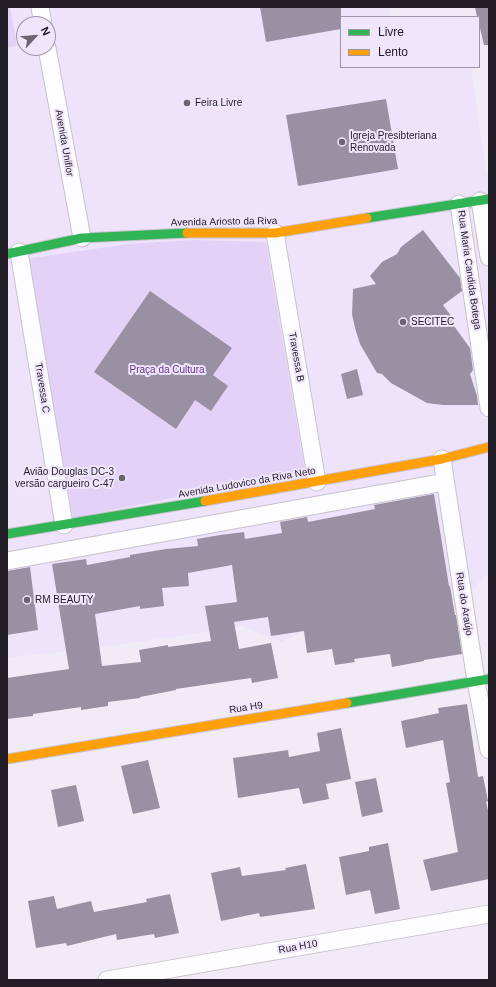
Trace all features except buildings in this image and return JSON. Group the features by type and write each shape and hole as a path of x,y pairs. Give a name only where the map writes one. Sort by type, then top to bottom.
{"street":[{"name":"Avenida Uniflor","path":"48,56 82,238"},
{"name":"Avenida Ariosto da Riva","path":"13,253 82,238 197,232 275,233 484,200"},
{"name":"Rua Maria Candida Botega","path":"484,200 489,258"},
{"name":"Rua Maria Candida Botega","path":"459,204 482,310 489,408"},
{"name":"Travessa B","path":"275,233 317,482"},
{"name":"Travessa C","path":"13,253 64,525"},
{"name":"Avenida Ludovico da Riva Neto","path":"7,534 317,482 442,459 489,447"},
{"name":"Rua do Araújo","path":"442,459 445,482 483,680 489,750"},
{"path":"7,561 445,482"},
{"name":"Rua H9","path":"7,759 483,680"},
{"name":"Rua H10","path":"107,980 489,914"}],"shaded area":[{"path":"7,7 389,7 391,16 340,16 340,68 471,68 486,171 489,171 489,575 483,576 459,612 385,622 297,615 299,633 282,642 242,626 132,643 7,657"}],"green space":[{"path":"7,7 10,7 16,46 7,47"},
{"name":"Praça da Cultura","path":"192,240 266,242 305,471 73,518 26,259 128,244"}],"traffic: fast":[{"path":"367,218 489,199"},
{"path":"7,254 82,238 187,233"},
{"path":"7,534 205,501"},
{"path":"347,703 489,679"}],"traffic: slow":[{"path":"187,233 275,233 367,218"},
{"path":"205,501 442,459 489,447"},
{"path":"7,759 347,703"}],"place":[{"name":"Feira Livre","path":"187,103"},
{"name":"Igreja Presibteriana Renovada","path":"342,142"},
{"name":"SECITEC","path":"403,322"},
{"name":"Avião Douglas DC-3 versão cargueiro C-47","path":"122,478"},
{"name":"RM BEAUTY","path":"27,600"}]}
